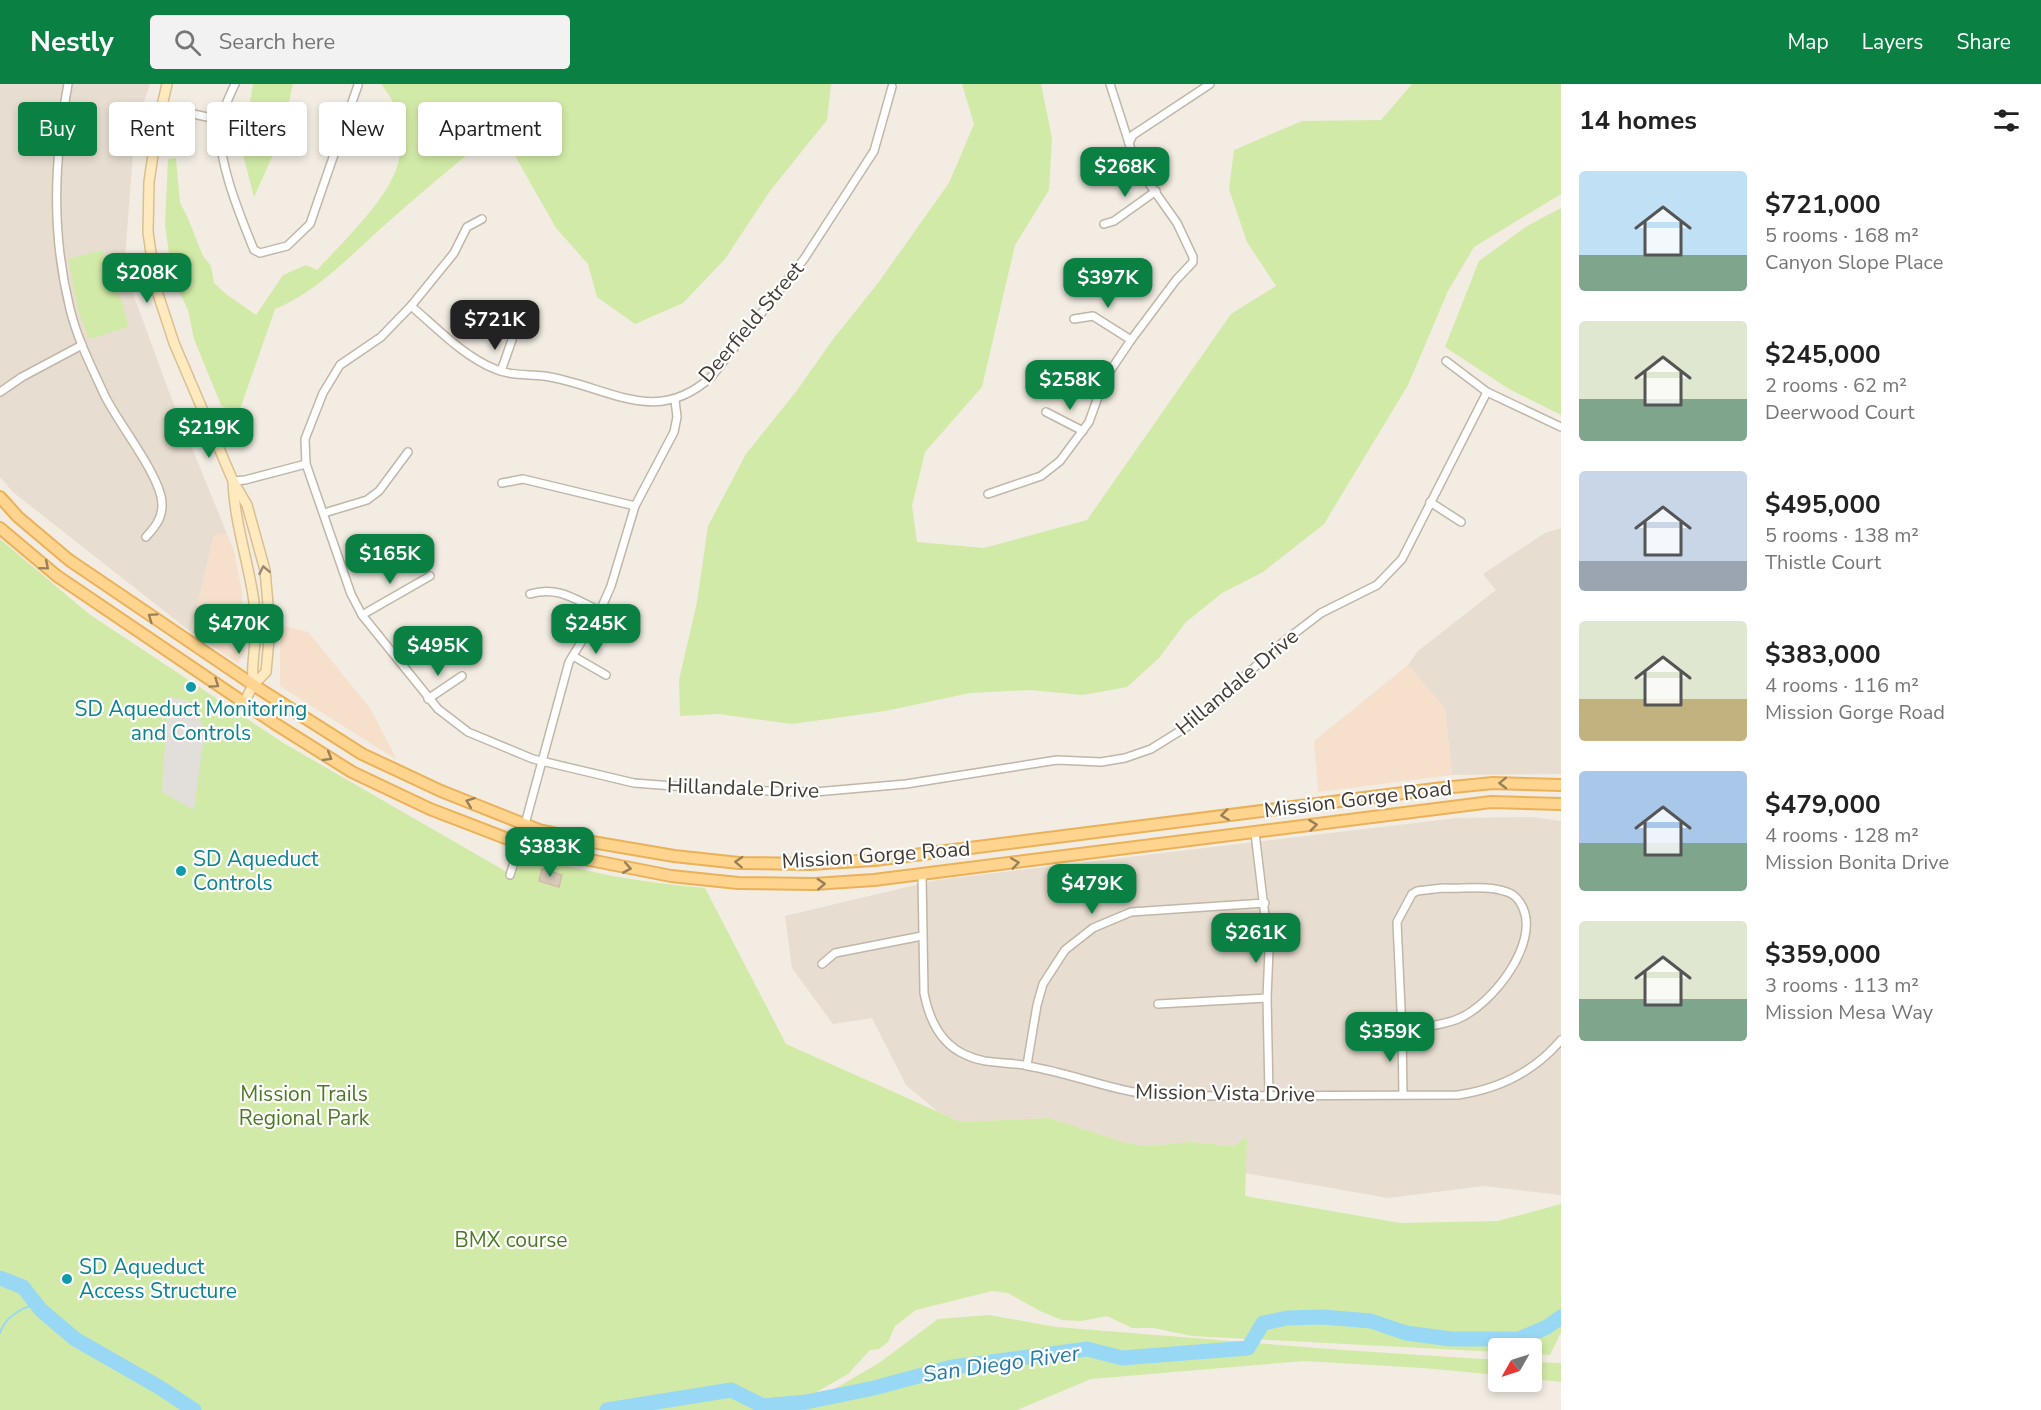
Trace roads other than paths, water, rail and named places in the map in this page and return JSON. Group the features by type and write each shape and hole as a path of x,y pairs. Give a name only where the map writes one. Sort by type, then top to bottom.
{"main road":[{"path":"162,102 167,84"},
{"path":"153,156 149,182 148,232 156,288 174,343 233,481 247,505 265,570 270,628 266,672 253,685 244,703"},
{"path":"233,481 234,508 249,573 256,624 251,669 253,685"},
{"name":"Mission Gorge Road","path":"0,497 18,517 69,560 253,685 362,754 441,791 539,830 598,843 674,856 739,862 810,864 937,853 1443,788 1493,783 1561,784"},
{"name":"Mission Gorge Road","path":"0,528 57,576 244,703 352,772 430,808 534,849 591,862 671,876 738,883 814,884 922,875 1491,802 1561,804"}],"street":[{"path":"68,84 57,160 57,245 70,310 82,345 105,398 161,493 161,513 156,525 146,537"},
{"path":"228,102 235,84"},
{"path":"988,495 1041,476 1060,461 1083,431 1104,381 1131,340 1190,266 1193,257 1177,223 1136,165 1110,84"},
{"path":"1130,146 1129,142 1133,135 1210,84"},
{"path":"225,156 228,179 254,250 260,253 281,249 290,244 310,224 358,85"},
{"name":"Deerfield Street","path":"675,400 704,384 712,376 804,259 874,151 892,87"},
{"path":"1104,224 1114,221 1156,192"},
{"name":"Hillandale Drive","path":"482,219 467,227 454,253 411,306 381,337 340,365 323,393 305,439 306,464 351,594 362,615 438,710 468,732 543,762 634,783 726,790 815,792 906,784 1057,760 1101,762 1125,758 1151,749 1188,726 1281,643 1321,614 1377,585 1402,559 1488,392"},
{"path":"411,306 471,356 501,371 518,375 545,376 640,402 675,400 677,417 674,432 635,506 611,586 600,610 569,662 525,824"},
{"path":"1074,319 1093,316 1131,340"},
{"path":"501,371 512,340"},
{"path":"0,392 22,377 82,345"},
{"path":"1446,361 1488,392 1561,428"},
{"path":"1046,412 1083,431"},
{"path":"324,513 367,500 379,490 408,452"},
{"path":"233,481 306,464"},
{"path":"502,483 523,479 635,506"},
{"path":"1430,502 1461,522"},
{"path":"362,615 430,576"},
{"path":"530,594 554,590 600,610"},
{"path":"573,656 606,675"},
{"path":"428,699 462,676"},
{"path":"1256,833 1269,950 1267,998 1269,1094"},
{"path":"510,875 520,843"},
{"name":"Mission Vista Drive","path":"922,875 922,936 927,1012 947,1042 964,1055 989,1063 1027,1065 1131,1093 1162,1096 1458,1095 1496,1087 1521,1075 1551,1052 1561,1040"},
{"path":"1402,1031 1459,1019 1482,1006 1504,981 1526,936 1527,917 1520,901 1508,892 1486,889 1443,888 1417,891 1412,894 1397,921 1403,1095"},
{"path":"1027,1065 1037,1005 1043,984 1065,950 1093,928 1131,912 1265,903"},
{"path":"822,964 835,953 922,936"},
{"path":"1158,1004 1267,998"}],"waterway":[{"name":"San Diego River","path":"0,1278 23,1287 41,1310 75,1339 159,1387 194,1410"},
{"path":"0,1333 2,1327 14,1314 37,1304"},
{"name":"San Diego River","path":"607,1410 731,1390 763,1406 806,1402 874,1388 952,1367 1087,1349 1122,1358 1248,1348 1263,1323 1287,1318 1323,1317 1371,1321 1406,1333 1451,1339 1519,1339 1547,1327 1561,1317"}],"place":[{"name":"SD Aqueduct Monitoring and Controls","path":"191,687"},
{"name":"SD Aqueduct Controls","path":"181,871"},
{"name":"SD Aqueduct Access Structure","path":"67,1279"}],"park label":[{"name":"Mission Trails Regional Park","path":"304,1106"},
{"name":"BMX course","path":"511,1240"}]}
